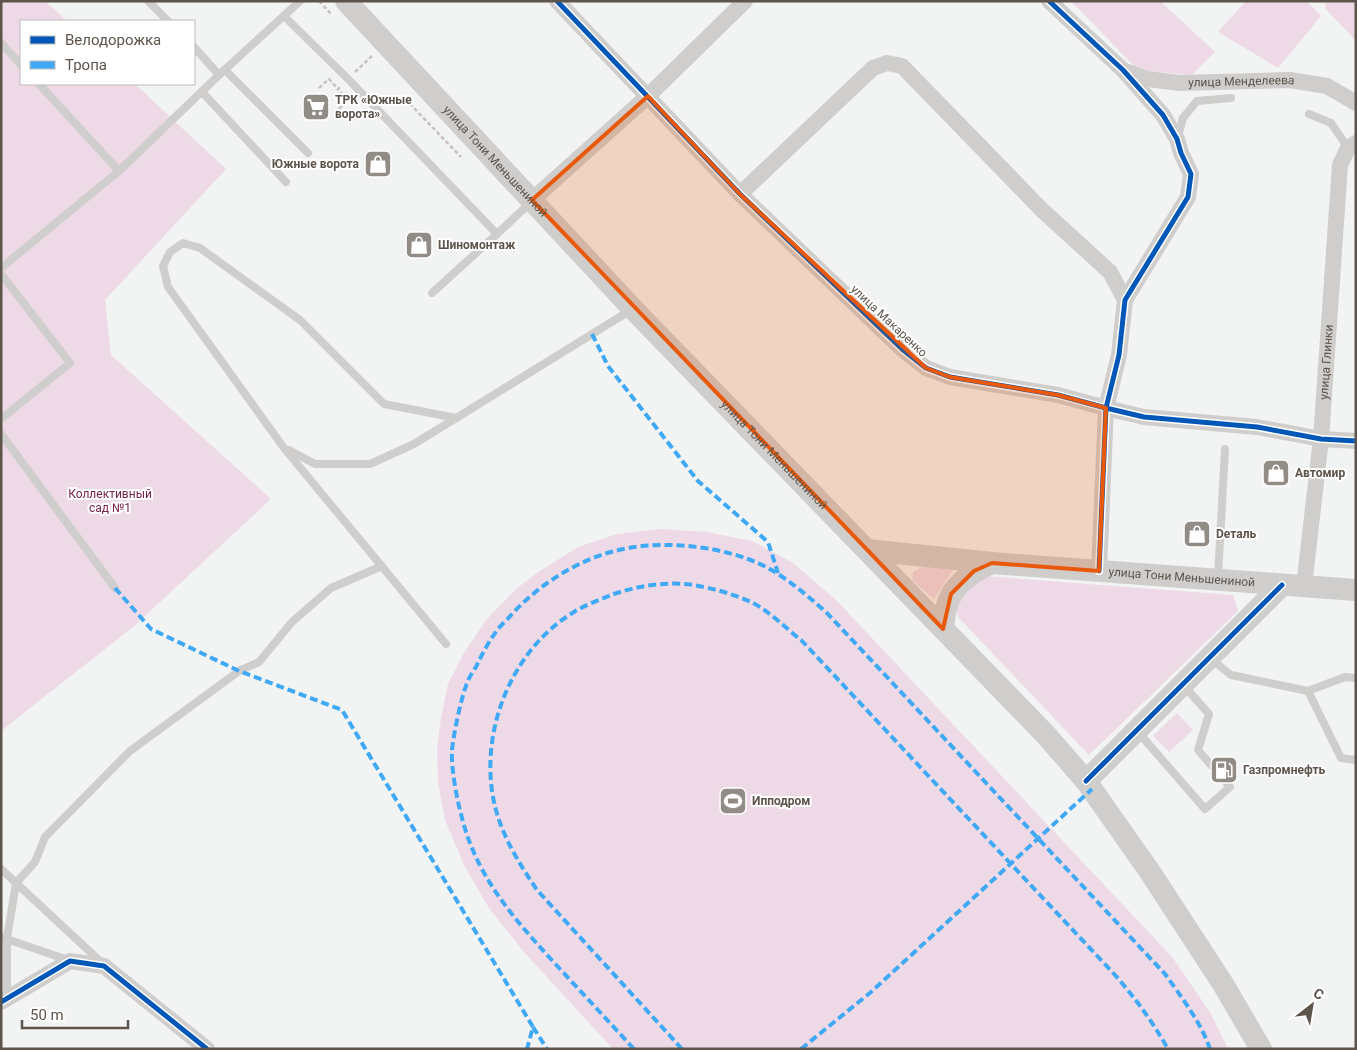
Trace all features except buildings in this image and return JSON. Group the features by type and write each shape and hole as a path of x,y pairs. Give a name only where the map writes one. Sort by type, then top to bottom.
{"main road":[{"name":"улица Тони Меньшениной","path":"339,8 532,200 633,309 867,550 992,563 1356,590"},
{"path":"867,550 1046,735 1086,781 1155,880 1223,984 1261,1049"},
{"path":"943,629 946,608 952,594 974,571 992,563"},
{"path":"1086,781 1282,584"}],"street":[{"name":"улица Макаренко","path":"557,1 740,194 902,349 926,368 950,377 1058,395 1144,417 1257,426 1321,439 1356,441"},
{"path":"532,200 648,96 745,1"},
{"name":"улица Менделеева","path":"1049,1 1123,70 1163,115 1191,174 1188,197 1126,300"},
{"path":"740,194 873,68 887,63 902,66 1042,210 1110,272 1126,300 1119,355 1106,408 1099,571"},
{"name":"улица Менделеева","path":"1123,70 1147,79 1180,83 1290,80 1327,86 1356,103"},
{"name":"улица Глинки","path":"1304,586 1321,439 1340,165 1352,146"},
{"path":"4,1000 70,961 104,966 207,1049"}],"lane":[{"path":"148,1 167,20"},
{"path":"1,268 119,171 222,72 300,1"},
{"path":"284,16 348,79 497,234"},
{"path":"1,43 20,64"},
{"path":"195,48 308,153"},
{"path":"40,85 119,171"},
{"path":"202,92 286,182"},
{"path":"1179,146 1183,118 1197,101 1231,98"},
{"path":"1309,114 1331,123 1352,146"},
{"path":"432,293 532,200"},
{"path":"446,644 284,448 168,287 163,266 170,252 183,243 200,248 300,320 384,404 456,418"},
{"path":"1,274 70,364 1,419"},
{"path":"284,448 315,464 370,464 414,444 633,309"},
{"path":"1,434 115,588"},
{"path":"1218,579 1225,449"},
{"path":"4,1000 4,938 16,883 35,862 44,838 130,751 239,671 259,662 292,622 331,588 382,566"},
{"path":"1210,657 1231,675 1308,691 1345,677 1356,678"},
{"path":"1137,730 1206,809 1230,787 1198,750 1209,714 1183,684"},
{"path":"1308,691 1341,758 1356,760"},
{"path":"1,869 104,966"},
{"path":"4,938 70,961"}],"path":[{"path":"319,1 339,8"},
{"path":"320,88 329,79 338,89"},
{"path":"410,96 410,104 461,157"}],"highlighted area":[{"path":"648,96 740,194 926,368 950,377 1058,395 1106,408 1099,571 992,563 974,571 951,594 943,629 532,200"}],"green space":[{"name":"Коллективный сад №1","path":"1,1 45,1 66,20 20,20 20,85 136,85 226,169 105,300 111,355 271,499 133,627 1,731"},
{"path":"1071,1 1160,1 1215,52 1192,75 1138,70"},
{"path":"1246,1 1307,1 1321,16 1278,68 1218,32"},
{"path":"1326,1 1356,1 1356,41 1325,8"},
{"name":"Ипподром","path":"661,529 707,532 752,541 793,563 837,601 1173,958 1211,1014 1228,1049 613,1049 523,951 489,908 464,865 445,820 438,782 437,749 448,684 465,651 487,619 517,588 578,547 617,534"},
{"path":"922,567 953,570 934,599 912,580 913,572"},
{"path":"985,576 1233,595 1238,611 1089,755 959,618 956,610 962,595"},
{"path":"1177,713 1193,730 1169,752 1153,736"}],"marked path":[{"path":"592,334 608,366 698,481 768,542 778,573"},
{"path":"634,1049 529,935 501,900 489,881 478,862 462,818 452,766 452,750 459,709 469,678 501,625 522,603 557,576 583,562 627,548 662,545 698,547 748,559 780,575 826,612 1165,974 1184,1000 1210,1049"},
{"path":"682,1049 537,890 517,859 501,826 494,802 491,775 491,748 496,721 505,695 517,670 533,648 552,628 587,605 631,589 651,585 672,584 708,588 751,602 771,615 802,641 1115,975 1143,1010 1168,1049"},
{"path":"115,588 151,629 239,671 342,710 533,1027 527,1049"},
{"path":"801,1049 871,992 1092,789"},
{"path":"533,1027 547,1049"}],"cycle path":[{"path":"557,1 740,194 902,349 926,368 950,377 1058,395 1144,417 1257,427 1321,439 1356,441"},
{"path":"1049,1 1123,70 1163,115 1177,139 1191,174 1188,197 1125,300 1119,355 1106,408 1099,571"},
{"path":"1086,781 1282,585"},
{"path":"1,1002 70,961 104,966 207,1049"}],"place":[{"name":"ТРК «Южные ворота»","path":"316,107"},
{"name":"Южные ворота","path":"378,164"},
{"name":"Шиномонтаж","path":"419,245"},
{"name":"Автомир","path":"1276,473"},
{"name":"Dеталь","path":"1197,534"},
{"name":"Газпромнефть","path":"1224,770"},
{"name":"Ипподром","path":"733,801"}]}
